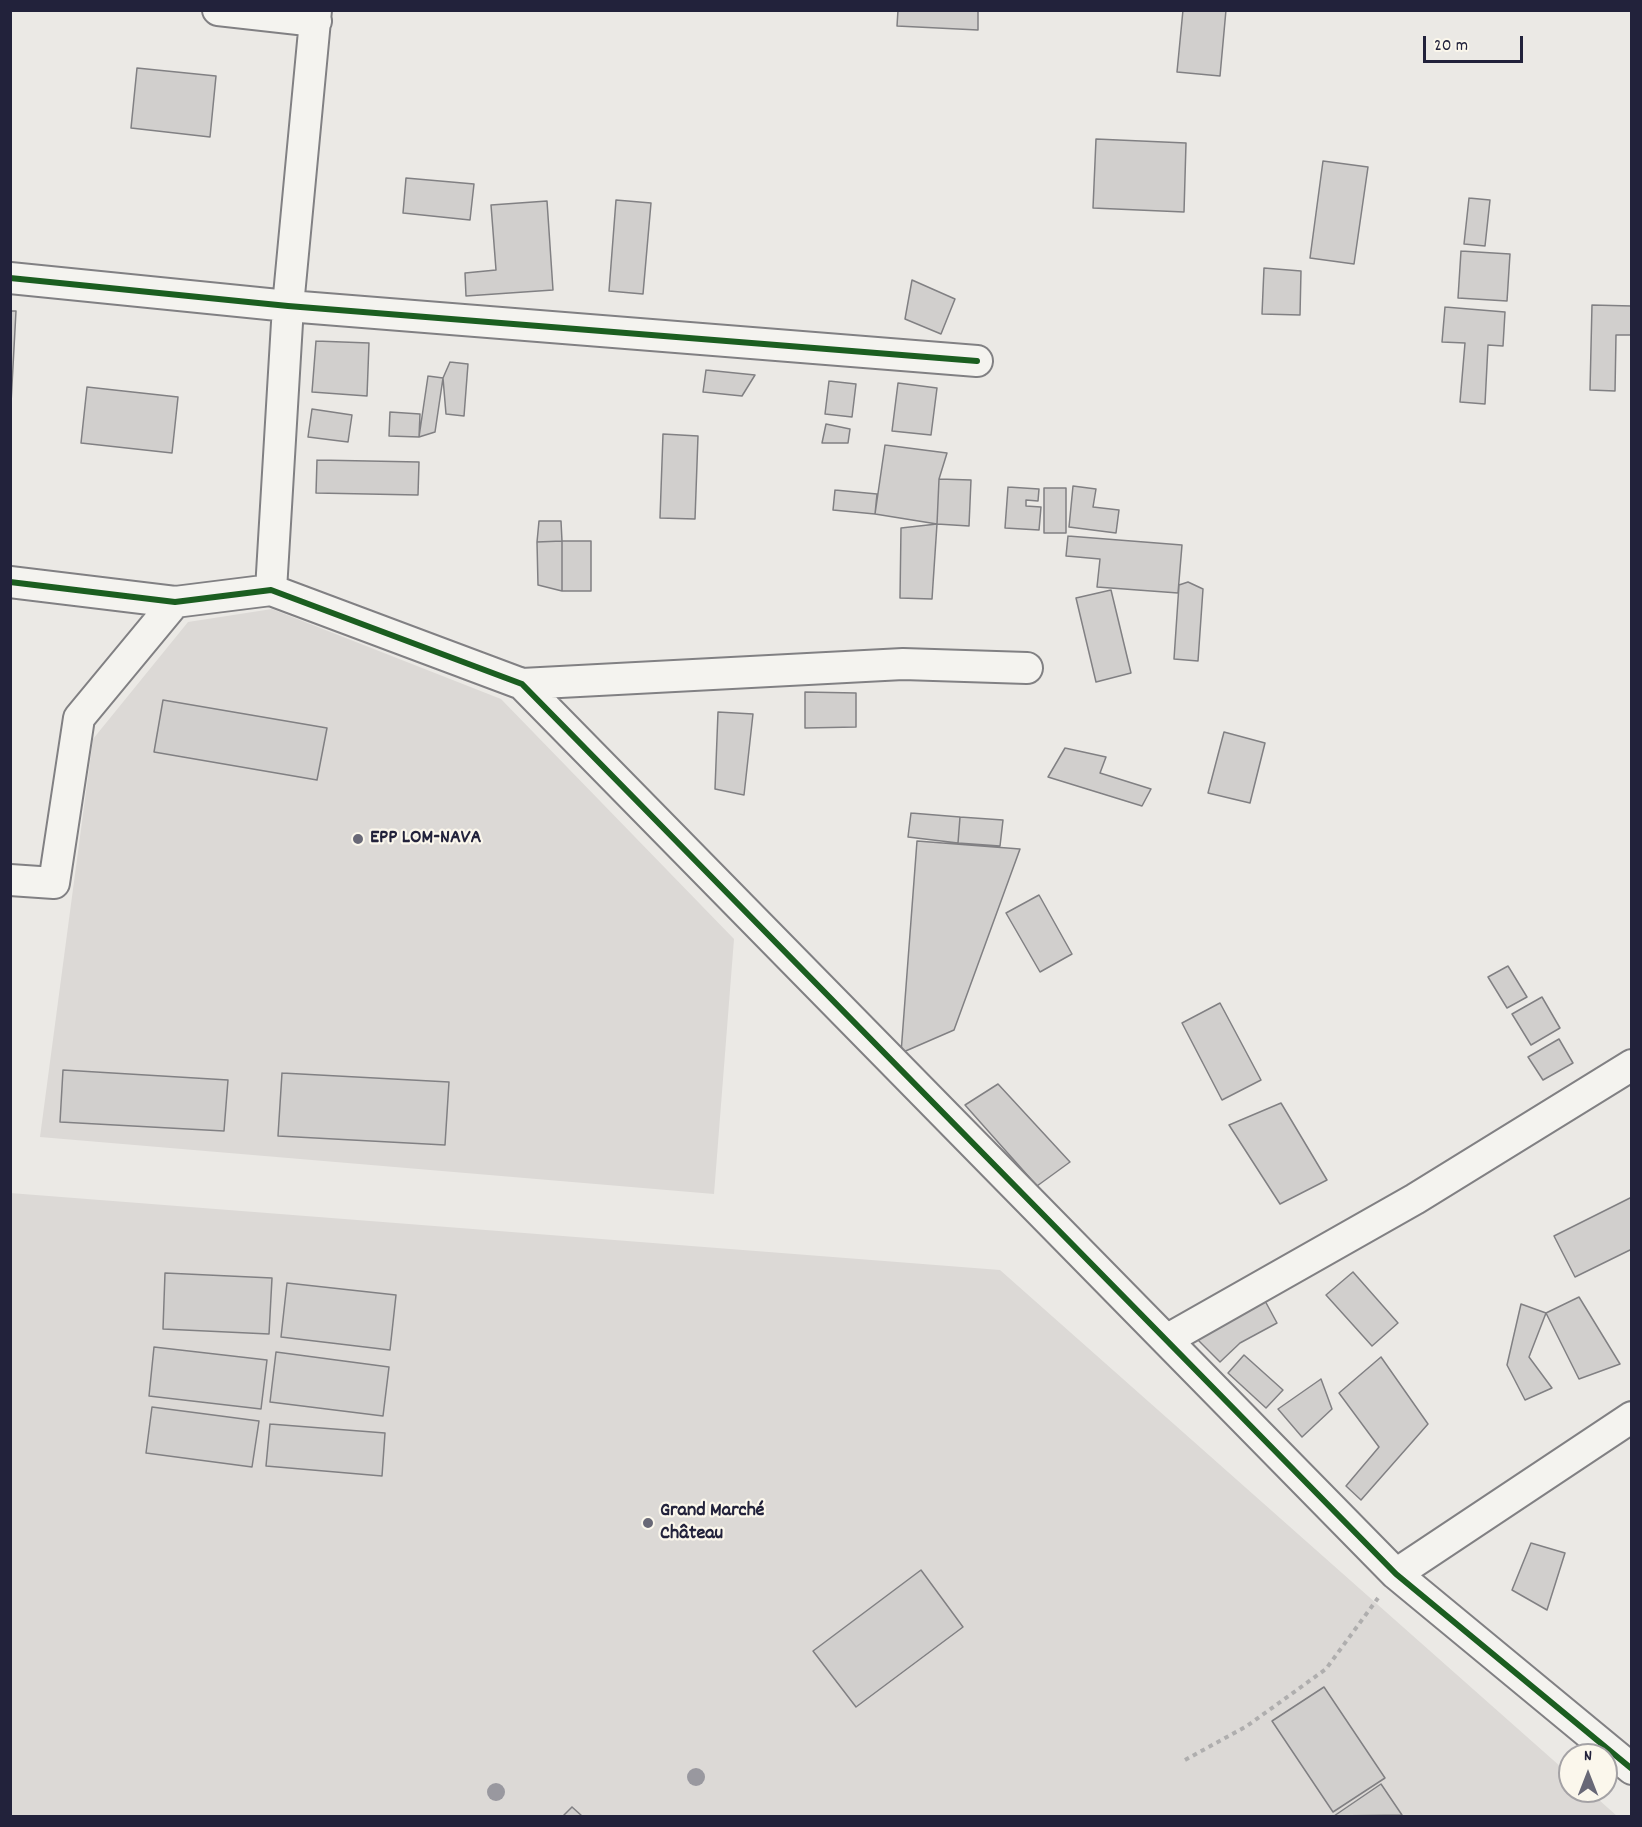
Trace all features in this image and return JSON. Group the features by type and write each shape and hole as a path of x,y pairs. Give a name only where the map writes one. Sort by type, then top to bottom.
{"street":[{"path":"218,10 316,16 288,306 271,590"},
{"path":"10,278 288,306 977,361"},
{"path":"10,582 176,602 271,590 522,684 903,664 1027,668"},
{"path":"10,880 54,883 79,718 176,602"},
{"path":"522,684 1168,1339 1396,1574 1632,1768"},
{"path":"1168,1339 1415,1200 1632,1065"},
{"path":"1396,1574 1632,1417"}],"path":[{"path":"1185,1760 1247,1726 1326,1669 1396,1574"}],"shaded area":[{"name":"EPP LOM-NAVA","path":"272,609 501,699 734,939 714,1194 40,1137 93,739 188,622"},
{"name":"Grand Marché Château","path":"10,1193 1000,1270 1558,1764 1558,1803 1602,1803 1617,1816 11,1816"}],"building":[{"path":"898,10 978,10 978,30 897,26"},
{"path":"1183,10 1226,10 1220,76 1177,72"},
{"path":"137,68 216,76 210,137 131,128"},
{"path":"1096,139 1186,143 1184,212 1093,208"},
{"path":"1323,161 1368,167 1354,264 1310,258"},
{"path":"406,178 474,184 470,220 403,213"},
{"path":"1469,198 1490,200 1485,246 1464,244"},
{"path":"616,200 651,203 643,294 609,291"},
{"path":"547,201 553,290 466,296 465,273 496,270 491,205"},
{"path":"1461,251 1510,254 1507,301 1458,298"},
{"path":"1264,268 1301,271 1300,315 1262,314"},
{"path":"912,280 955,299 941,334 905,319"},
{"path":"1592,305 1632,306 1632,335 1616,335 1615,391 1590,390"},
{"path":"1445,307 1505,312 1503,346 1488,345 1485,404 1460,402 1465,343 1442,342"},
{"path":"10,311 16,311 10,422"},
{"path":"316,341 369,343 367,396 312,392"},
{"path":"450,362 468,364 464,416 446,414 443,378"},
{"path":"706,370 755,375 742,396 703,392"},
{"path":"428,376 443,378 435,432 419,437"},
{"path":"829,381 856,384 852,417 825,414"},
{"path":"898,383 937,388 931,435 892,431"},
{"path":"87,387 178,397 172,453 81,443"},
{"path":"312,409 352,415 348,442 308,437"},
{"path":"390,412 420,414 419,437 389,436"},
{"path":"826,424 850,429 848,443 822,443"},
{"path":"663,434 698,436 695,519 660,518"},
{"path":"885,445 947,453 939,479 937,524 875,514"},
{"path":"317,460 419,462 418,495 316,493"},
{"path":"939,479 971,480 969,526 937,524"},
{"path":"1073,486 1096,489 1093,507 1119,510 1116,533 1069,527"},
{"path":"1008,487 1039,489 1038,501 1026,500 1026,506 1041,507 1039,530 1005,528"},
{"path":"1044,488 1066,488 1066,533 1044,533"},
{"path":"835,490 877,494 875,514 833,510"},
{"path":"539,521 561,521 562,541 537,542"},
{"path":"937,524 932,599 900,598 901,528"},
{"path":"1068,536 1182,545 1178,593 1097,587 1100,559 1066,556"},
{"path":"562,541 562,591 538,585 537,542"},
{"path":"562,541 591,541 591,591 562,591"},
{"path":"1188,582 1203,589 1198,661 1174,659 1179,585"},
{"path":"1111,590 1131,673 1096,682 1076,598"},
{"path":"805,692 856,693 856,727 805,728"},
{"path":"163,700 327,728 317,780 154,752"},
{"path":"718,712 753,714 744,795 715,789"},
{"path":"1224,732 1265,743 1250,803 1208,793"},
{"path":"1065,748 1106,757 1100,773 1151,789 1142,806 1048,777"},
{"path":"911,813 960,817 958,843 908,837"},
{"path":"960,817 1003,820 1000,846 958,843"},
{"path":"917,841 1020,849 954,1030 901,1053"},
{"path":"1039,895 1072,954 1040,972 1006,913"},
{"path":"1508,966 1527,997 1507,1008 1488,977"},
{"path":"1542,997 1560,1028 1531,1045 1512,1014"},
{"path":"1220,1003 1261,1080 1222,1100 1182,1023"},
{"path":"1559,1039 1573,1063 1543,1080 1528,1057"},
{"path":"63,1070 228,1080 224,1131 60,1122"},
{"path":"282,1073 449,1082 445,1145 278,1136"},
{"path":"998,1084 1070,1162 1037,1186 965,1105"},
{"path":"1281,1103 1327,1180 1280,1204 1229,1125"},
{"path":"1632,1197 1632,1249 1575,1277 1554,1236"},
{"path":"1353,1272 1398,1323 1372,1346 1326,1295"},
{"path":"165,1273 272,1278 269,1334 163,1329"},
{"path":"287,1283 396,1295 390,1350 281,1337"},
{"path":"1579,1297 1620,1364 1579,1379 1546,1313"},
{"path":"1264,1299 1277,1323 1240,1343 1220,1362 1194,1336"},
{"path":"1521,1304 1546,1313 1529,1357 1552,1388 1525,1400 1507,1365"},
{"path":"154,1347 267,1360 261,1409 149,1396"},
{"path":"276,1352 389,1367 383,1416 270,1402"},
{"path":"1244,1355 1283,1390 1266,1408 1228,1373"},
{"path":"1381,1357 1428,1424 1361,1500 1346,1486 1379,1447 1339,1393"},
{"path":"1321,1379 1332,1409 1302,1437 1278,1409"},
{"path":"152,1407 259,1421 252,1467 146,1453"},
{"path":"270,1424 385,1433 382,1476 266,1466"},
{"path":"1531,1543 1565,1553 1547,1610 1512,1590"},
{"path":"921,1570 963,1627 856,1707 813,1651"},
{"path":"1324,1687 1385,1778 1333,1812 1272,1721"},
{"path":"1381,1784 1402,1815 1334,1816"},
{"path":"572,1807 582,1816 563,1816"}],"cycle path":[{"path":"10,278 288,306 977,361"},
{"path":"10,582 175,602 271,590 522,684 1396,1574 1632,1769"}],"place":[{"name":"EPP LOM-NAVA","path":"358,839"},
{"name":"Grand Marché Château","path":"648,1523"}]}
